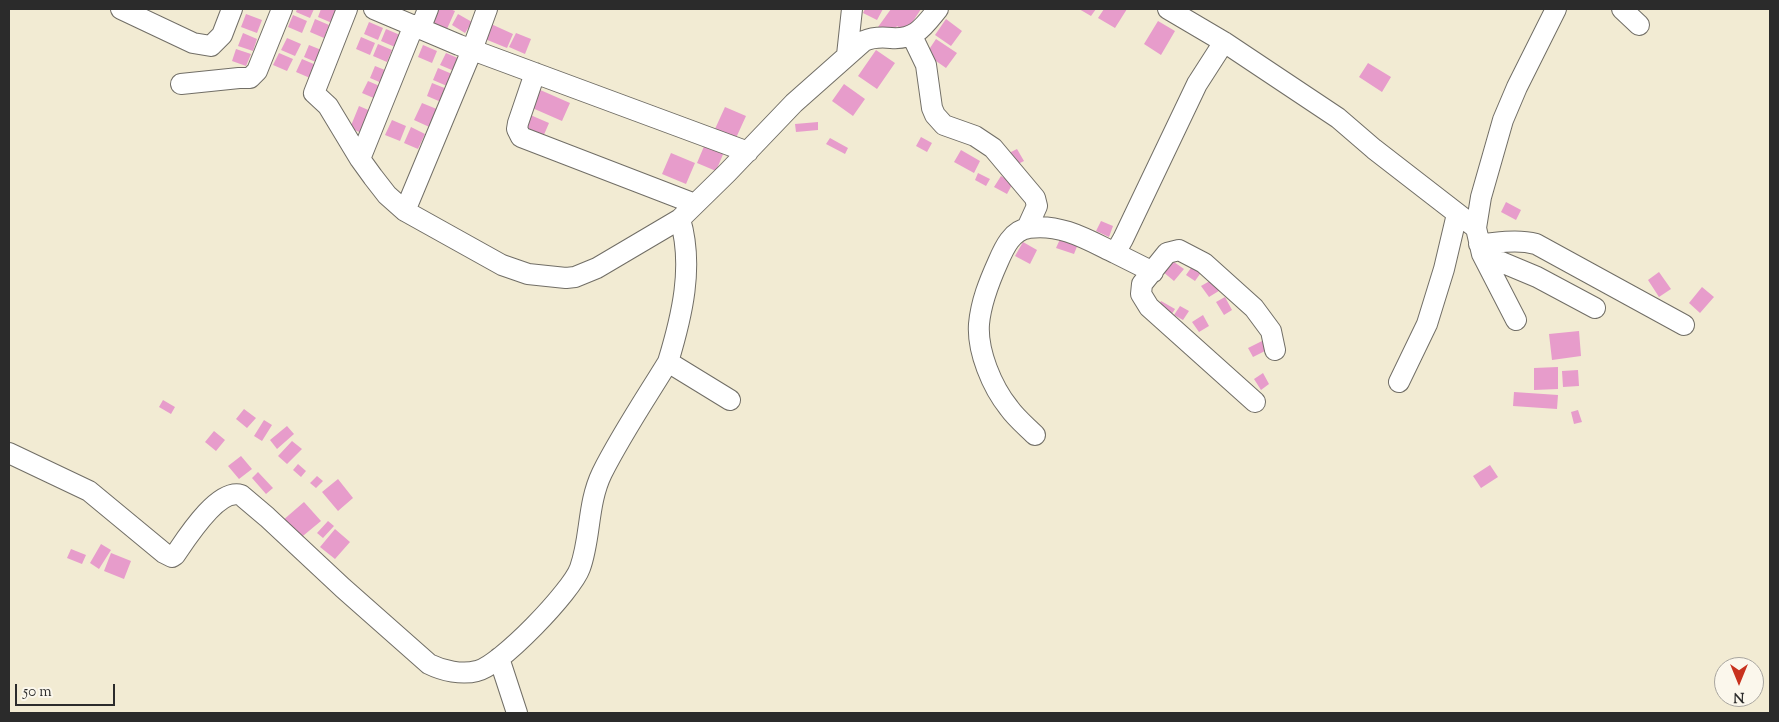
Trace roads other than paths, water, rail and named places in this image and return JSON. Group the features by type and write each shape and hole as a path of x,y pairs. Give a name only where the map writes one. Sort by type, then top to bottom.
{"street":[{"path":"121,9 193,43 211,46 222,35 232,9"},
{"path":"181,84 250,78 258,71 282,9"},
{"path":"348,9 314,93 328,106 360,159 387,195 405,211 486,257 528,274 552,278 575,277 597,268 680,219 748,152 794,103 864,41 873,38 912,36 924,26 938,9"},
{"path":"374,9 472,50 748,152"},
{"path":"360,159 417,26 428,9"},
{"path":"405,211 472,50 487,9"},
{"path":"847,56 852,9"},
{"path":"1168,9 1224,42 1338,118 1374,149 1457,214 1479,242 1516,320"},
{"path":"1479,242 1480,197 1503,120 1517,87 1556,9"},
{"path":"1622,9 1639,25"},
{"path":"912,36 926,66 932,108 935,115 944,125 975,136 993,148 1035,198 1037,206 1027,228"},
{"path":"1115,253 1197,84 1224,42"},
{"path":"535,73 518,123 517,129 521,137 695,204"},
{"path":"1399,382 1427,324 1444,270 1457,214"},
{"path":"9,453 89,490 164,553 172,557 205,514 225,496 239,494 267,517 343,588 429,664 448,670 476,671 500,658 574,582 580,569 584,556 589,517 602,474 668,362 678,326 686,272 686,248 680,219"},
{"path":"1035,435 1010,410 999,394 986,366 979,334 979,323 985,294 1005,245 1014,235 1027,228 1054,228 1074,233 1153,272"},
{"path":"1479,242 1524,241 1536,244 1684,325"},
{"path":"1479,242 1536,278 1595,308"},
{"path":"1255,402 1149,307 1143,300 1140,287 1167,253 1175,250 1186,253 1204,263 1254,308 1274,338 1275,350"},
{"path":"668,362 730,400"},
{"path":"500,658 517,713"}]}
